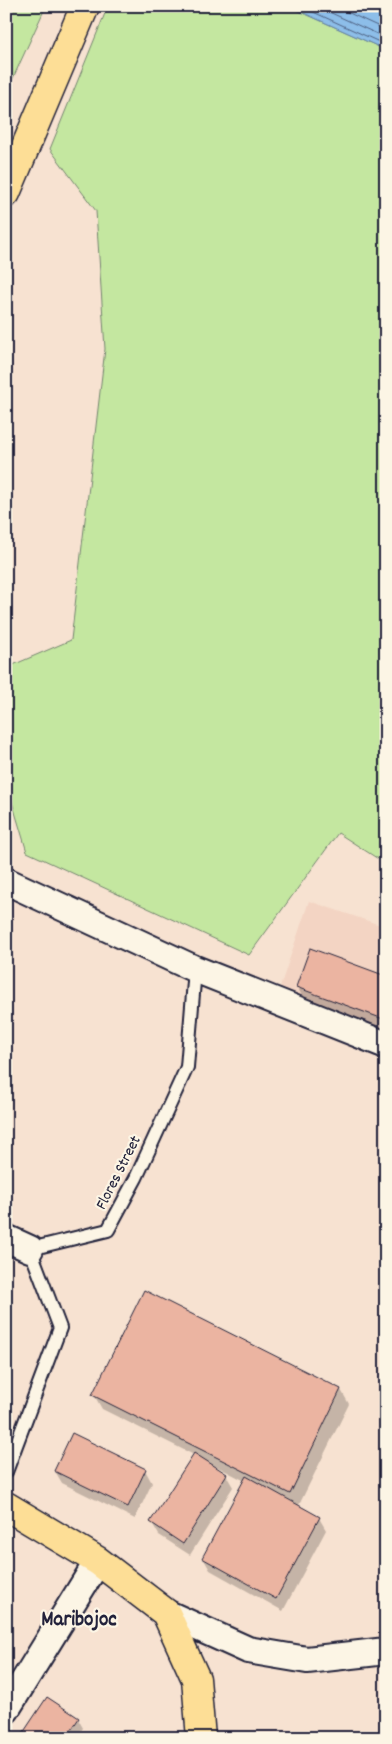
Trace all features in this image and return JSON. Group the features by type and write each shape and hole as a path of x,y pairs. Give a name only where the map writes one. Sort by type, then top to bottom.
{"main road":[{"path":"6,193 84,6"},
{"path":"6,1506 98,1560 166,1613 196,1679 200,1738"}],"street":[{"path":"6,880 195,969 386,1045"},
{"path":"6,1238 30,1249"},
{"path":"6,1710 98,1560"},
{"path":"166,1613 248,1650 307,1660 386,1651"}],"lane":[{"name":"Flores Street","path":"30,1249 108,1230 136,1178 187,1067 195,969"},
{"path":"6,1472 60,1328 30,1249"}],"shaded area":[{"path":"309,901 386,927 386,1033 277,996"}],"green space":[{"path":"6,6 46,6 8,89 6,87"},
{"path":"108,6 288,6 386,50 386,864 338,833 249,955 27,852 6,782 6,668 71,640 105,349 96,211 50,149"}],"water":[{"path":"288,6 386,6 386,50"}],"building":[{"path":"310,948 386,976 386,1020 296,987"},
{"path":"144,1290 341,1389 290,1494 92,1395"},
{"path":"72,1433 146,1469 128,1507 54,1471"},
{"path":"194,1453 227,1474 183,1544 150,1522"},
{"path":"246,1476 320,1517 276,1599 202,1558"},
{"path":"47,1697 79,1718 66,1738 23,1738 21,1736"}],"district":[{"name":"Maribojoc","path":"79,1621"}]}
